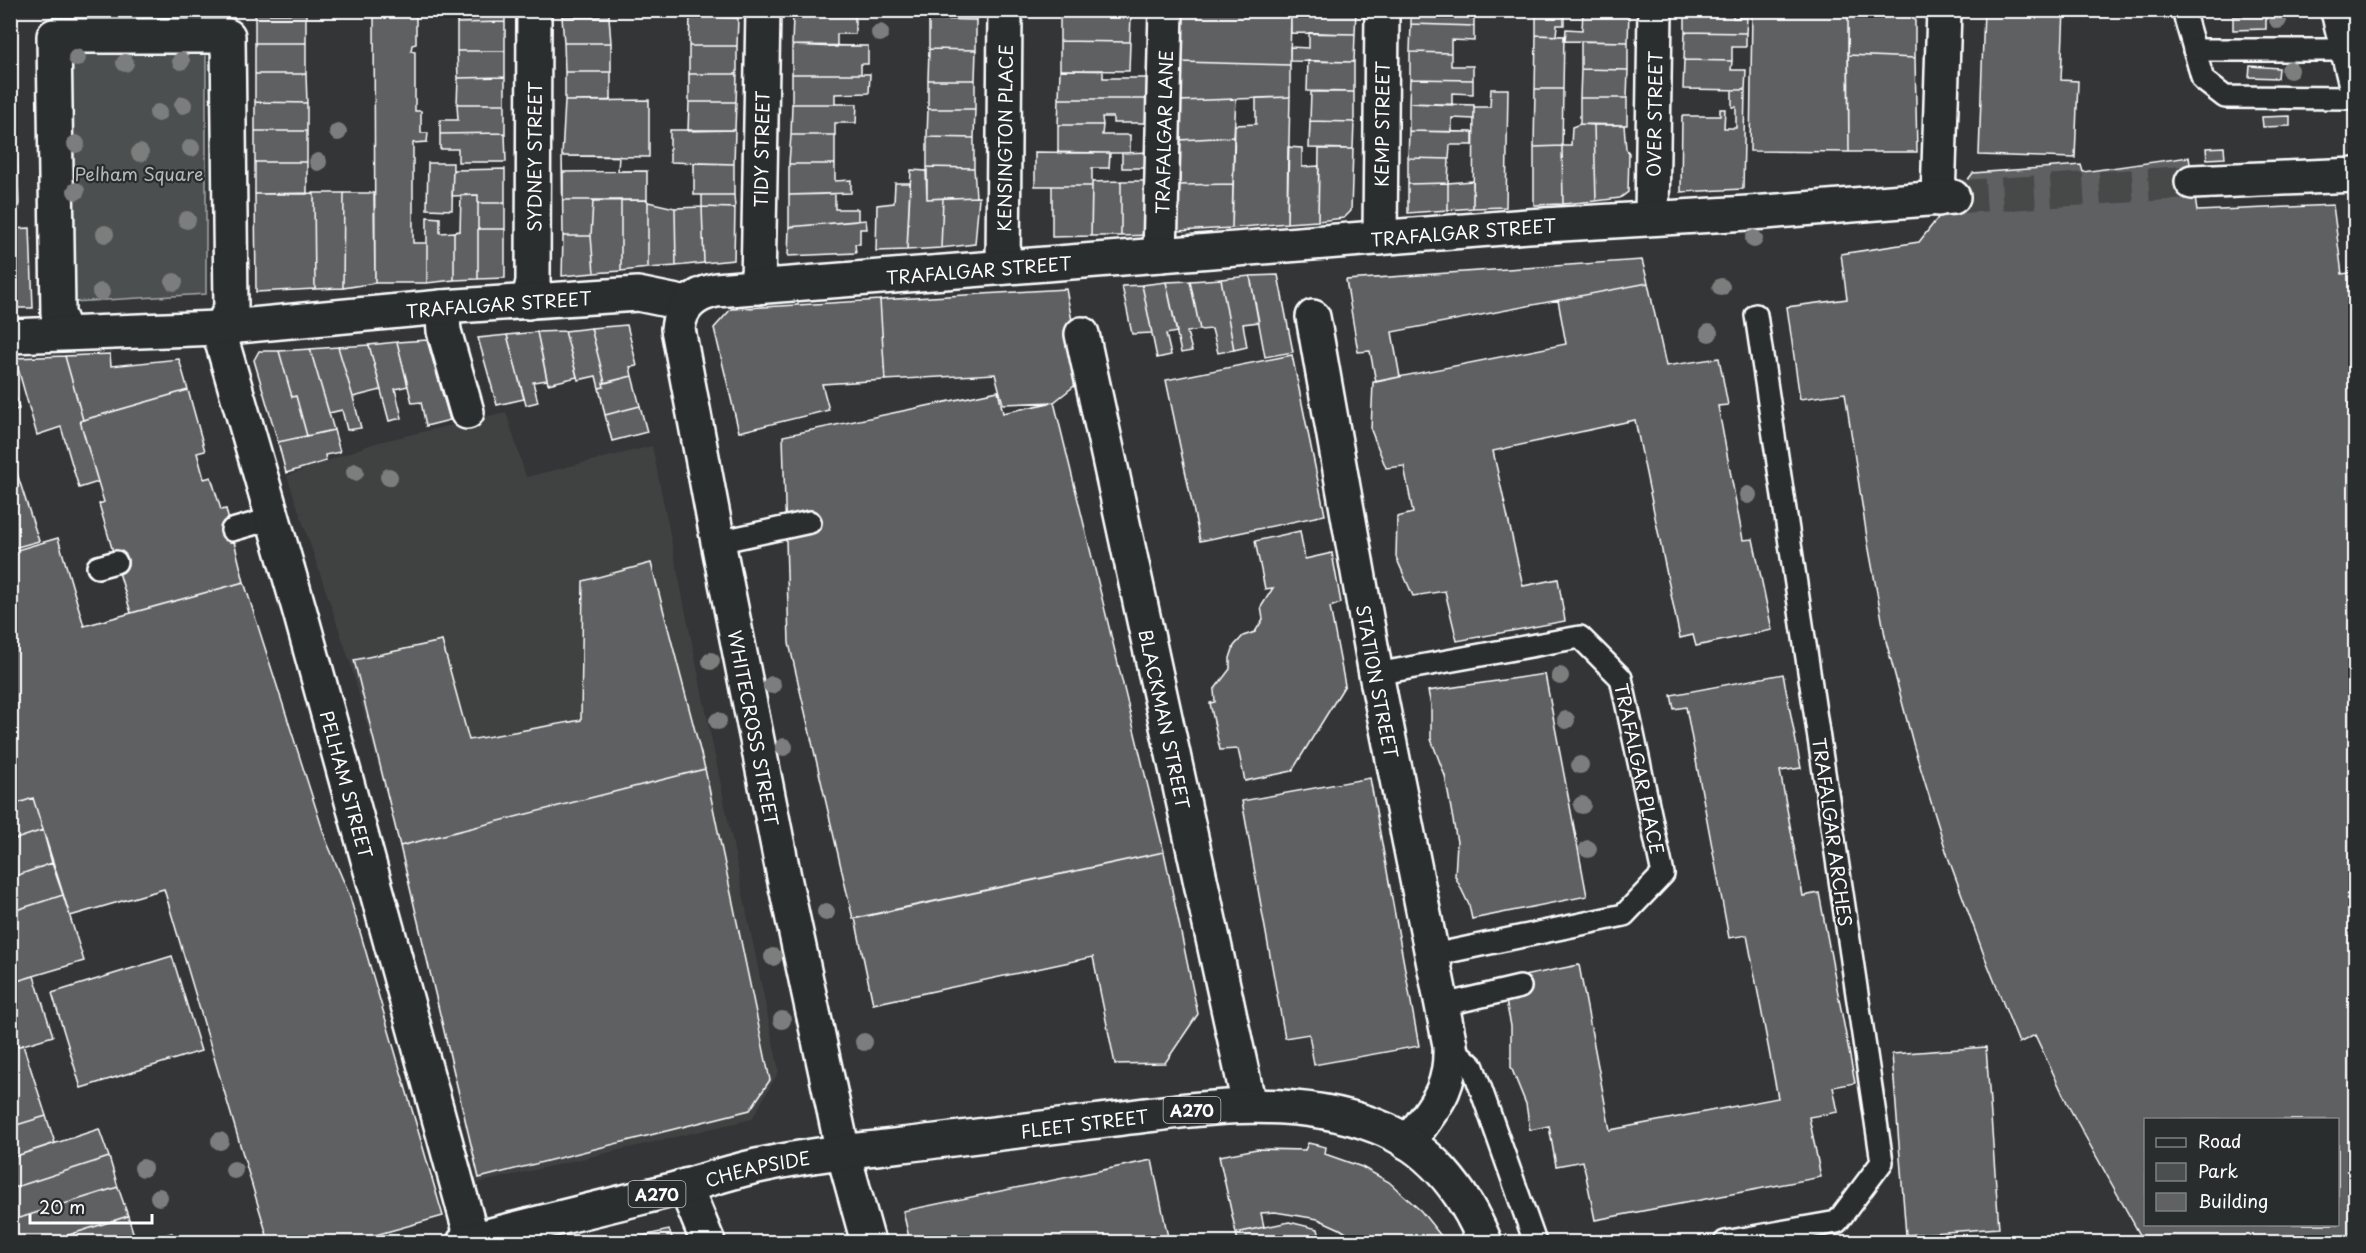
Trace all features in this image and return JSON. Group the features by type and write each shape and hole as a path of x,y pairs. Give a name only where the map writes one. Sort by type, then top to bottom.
{"street":[{"name":"SYDNEY STREET","path":"528,302 533,282 534,10"},
{"name":"TIDY STREET","path":"758,287 763,10"},
{"name":"KENSINGTON PLACE","path":"1003,267 1005,10"},
{"name":"TRAFALGAR LANE","path":"1160,255 1166,10"},
{"name":"KEMP STREET","path":"1380,238 1382,10"},
{"name":"OVER STREET","path":"1652,218 1655,10"},
{"name":"TRAFALGAR STREET","path":"10,336 220,328 442,307 638,294 687,304 700,294 708,292 758,287 1380,238 1945,198 1944,10"},
{"path":"2337,10 2355,85"},
{"path":"66,333 58,314 54,36 228,23 231,308 220,328"},
{"path":"2192,182 2355,175"},
{"name":"WHITECROSS STREET","path":"687,304 680,317 678,329 718,542 785,882 843,1152 868,1242"},
{"path":"442,307 444,331 467,412"},
{"name":"STATION STREET","path":"1313,317 1376,674 1450,1045 1451,1066 1446,1086 1437,1104 1408,1143"},
{"name":"PELHAM STREET","path":"220,328 274,518 470,1242"},
{"name":"BLACKMAN STREET","path":"1082,334 1249,1105"},
{"name":"FLEET STREET","path":"843,1152 1249,1105 1300,1109 1348,1117 1378,1127 1408,1143 1441,1170 1462,1195 1474,1214 1485,1242"},
{"name":"CHEAPSIDE","path":"470,1242 761,1165 843,1152"},
{"path":"685,1186 708,1242"}],"lane":[{"path":"2183,10 2203,80 2225,97 2355,98"},
{"path":"2194,50 2348,50"},
{"name":"TRAFALGAR ARCHES","path":"1725,1242 1836,1222 1882,1162 1756,315"},
{"path":"232,530 274,518"},
{"path":"718,542 810,522"},
{"name":"TRAFALGAR PLACE","path":"1376,674 1580,637 1621,678 1654,832 1662,874 1624,915 1433,955"},
{"path":"1443,1005 1520,987"},
{"path":"1450,1045 1473,1067 1536,1242"}],"shaded area":[{"path":"506,412 526,477 652,446 779,1071 752,1119 478,1183 400,846 350,662 287,476 375,443"}],"green space":[{"name":"Pelham Square","path":"69,50 206,51 206,294 73,302"}],"building":[{"path":"255,10 306,10 306,14 255,14"},
{"path":"374,10 416,10 416,44 412,45 411,51 415,52 415,111 421,111 421,133 428,133 427,142 413,143 413,243 427,243 427,283 375,283"},
{"path":"457,10 505,10 505,22 457,23"},
{"path":"562,10 609,10 609,17 562,17"},
{"path":"689,10 738,10 738,18 690,16"},
{"path":"793,10 837,10 838,15 793,16"},
{"path":"929,10 976,10 976,20 929,19"},
{"path":"1060,10 1102,10 1102,14 1060,14"},
{"path":"1183,10 1291,10 1290,65 1182,62"},
{"path":"1291,10 1356,10 1355,34 1291,33"},
{"path":"1411,10 1474,11 1474,26 1411,24"},
{"path":"1536,10 1564,10 1564,25 1557,25 1556,36 1536,35"},
{"path":"1685,10 1733,10 1733,18 1747,18 1746,33 1685,32"},
{"path":"1752,10 1848,10 1849,152 1750,151"},
{"path":"1848,10 1915,10 1915,58 1848,55"},
{"path":"1984,10 2064,10 2061,80 2078,81 2075,158 1979,155"},
{"path":"1583,11 1629,12 1628,42 1565,41 1566,29 1582,30"},
{"path":"255,14 306,14 306,43 255,43"},
{"path":"1060,14 1131,15 1130,42 1060,41"},
{"path":"690,16 738,18 737,46 689,46"},
{"path":"793,16 855,16 855,34 837,34 837,47 792,45"},
{"path":"2233,16 2266,16 2266,29 2233,30"},
{"path":"562,17 609,17 611,43 564,43"},
{"path":"929,19 976,20 976,50 929,49"},
{"path":"505,22 505,51 457,51 457,23"},
{"path":"1411,24 1474,26 1474,41 1451,40 1451,53 1410,52"},
{"path":"10,32 15,32 15,61 10,61"},
{"path":"1685,32 1746,33 1746,47 1732,47 1732,61 1684,60"},
{"path":"1309,33 1355,34 1354,62 1290,61 1290,47 1309,48"},
{"path":"1536,35 1564,36 1563,89 1535,89"},
{"path":"1060,41 1130,42 1129,71 1060,70"},
{"path":"1581,41 1628,42 1628,70 1581,69"},
{"path":"255,43 306,43 306,74 255,74"},
{"path":"564,43 611,43 611,72 565,72"},
{"path":"792,45 868,46 868,64 861,64 861,74 792,74"},
{"path":"689,46 737,46 737,74 689,74"},
{"path":"929,49 976,50 975,80 928,80"},
{"path":"457,51 505,51 505,77 458,78"},
{"path":"1410,52 1451,53 1451,66 1473,66 1473,80 1410,79"},
{"path":"1848,55 1915,58 1917,152 1849,152"},
{"path":"1684,60 1732,61 1731,70 1746,70 1745,90 1683,89"},
{"path":"10,61 15,61 17,91 10,91"},
{"path":"1308,61 1354,62 1354,92 1307,91"},
{"path":"1182,62 1290,65 1290,97 1179,101"},
{"path":"2250,66 2279,68 2278,78 2249,77"},
{"path":"1581,69 1628,70 1627,98 1580,98"},
{"path":"1060,70 1103,70 1103,78 1152,78 1152,99 1059,99"},
{"path":"565,72 611,72 611,101 565,101"},
{"path":"255,74 306,74 307,103 255,102"},
{"path":"689,74 737,74 736,102 689,102"},
{"path":"792,74 870,74 869,93 835,94 835,104 792,104"},
{"path":"505,77 505,104 457,104 458,78"},
{"path":"1410,79 1473,80 1473,94 1452,93 1452,105 1409,103"},
{"path":"928,80 975,80 975,109 928,109"},
{"path":"1491,89 1508,89 1506,207 1473,208 1474,107 1490,107"},
{"path":"1535,89 1563,89 1562,146 1534,147"},
{"path":"1732,90 1745,90 1743,189 1681,192 1682,116 1720,116 1720,109 1725,109 1724,128 1736,128 1736,107 1732,107"},
{"path":"10,91 17,91 17,120 10,120"},
{"path":"1311,92 1354,92 1354,122 1310,121"},
{"path":"1290,97 1287,223 1232,228 1235,125 1256,124 1256,98"},
{"path":"1580,98 1627,98 1627,125 1580,124"},
{"path":"1059,99 1152,99 1152,123 1113,123 1113,117 1102,117 1103,125 1058,125"},
{"path":"1236,99 1234,137 1179,140 1179,101"},
{"path":"649,100 649,157 562,156 565,101"},
{"path":"255,102 307,103 307,131 255,131"},
{"path":"689,102 736,102 735,130 688,131"},
{"path":"1409,103 1474,105 1474,119 1452,118 1452,132 1409,131"},
{"path":"457,104 505,104 505,133 440,134 440,120 458,120"},
{"path":"792,104 857,104 856,123 835,123 835,135 791,135"},
{"path":"928,109 975,109 974,138 927,137"},
{"path":"2290,116 2290,126 2263,127 2262,117"},
{"path":"10,120 17,120 17,149 10,149"},
{"path":"1310,121 1354,122 1353,149 1309,148"},
{"path":"1580,124 1594,125 1596,201 1563,204 1562,146 1571,146 1572,127"},
{"path":"1058,125 1103,125 1102,135 1130,135 1130,153 1058,153"},
{"path":"1594,125 1624,125 1626,149 1629,153 1628,192 1620,198 1596,201"},
{"path":"670,130 735,130 734,164 670,162"},
{"path":"255,131 307,131 307,162 255,162"},
{"path":"1409,131 1473,132 1473,145 1450,145 1449,159 1408,158"},
{"path":"505,133 506,162 458,162 458,149 440,149 440,134"},
{"path":"791,135 835,135 835,164 789,164"},
{"path":"927,137 974,138 974,168 927,167"},
{"path":"1234,137 1233,184 1178,185 1179,140"},
{"path":"1562,146 1563,204 1534,205 1534,147"},
{"path":"1288,147 1302,148 1302,167 1319,166 1318,221 1287,223"},
{"path":"2224,147 2225,158 2207,159 2206,148"},
{"path":"10,149 17,149 18,178 10,178"},
{"path":"1319,149 1353,149 1351,211 1344,218 1318,221"},
{"path":"1035,152 1110,153 1109,168 1092,168 1092,186 1035,186"},
{"path":"1151,152 1151,168 1122,168 1122,153"},
{"path":"562,156 619,156 618,171 647,171 647,200 593,201 591,236 563,236"},
{"path":"562,156 619,156 618,171 647,171 647,200 563,200"},
{"path":"2189,157 2197,211 2333,205 2342,274 2356,272 2356,1242 2144,1242 2070,1109 2035,1035 2019,1043 1948,857 1914,747 1886,641 1868,544 1845,393 1800,399 1787,307 1847,299 1841,254 1919,242 1973,173 2081,165 2083,172"},
{"path":"1408,158 1449,159 1448,183 1408,184"},
{"path":"255,162 307,162 307,194 255,194"},
{"path":"428,163 453,163 452,210 427,209"},
{"path":"694,163 734,164 734,195 694,195"},
{"path":"789,164 835,164 835,181 851,180 851,193 789,195"},
{"path":"927,167 974,168 976,197 927,199"},
{"path":"505,169 505,203 478,203 478,195 452,196 453,170"},
{"path":"911,170 926,171 927,199 943,198 941,248 907,250"},
{"path":"647,171 647,200 563,200 563,172"},
{"path":"10,178 18,178 19,209 10,209"},
{"path":"1121,181 1151,181 1150,235 1121,236"},
{"path":"1121,181 1121,236 1091,236 1092,182"},
{"path":"1473,181 1473,208 1448,210 1448,183"},
{"path":"895,183 910,183 907,250 876,251 877,205 894,203"},
{"path":"1448,183 1448,210 1408,213 1408,184"},
{"path":"1233,184 1232,228 1178,231 1178,185"},
{"path":"1052,186 1092,186 1091,236 1052,237"},
{"path":"314,193 315,289 256,292 255,194"},
{"path":"314,193 344,193 343,288 315,289"},
{"path":"344,193 374,193 375,283 343,288"},
{"path":"835,194 835,209 858,209 858,221 789,227 789,195"},
{"path":"461,195 478,195 478,279 454,280 454,232 460,231"},
{"path":"702,195 734,195 735,208 702,207"},
{"path":"979,197 975,244 941,248 943,198"},
{"path":"621,200 647,200 648,202 648,268 621,271"},
{"path":"621,200 621,271 594,273 591,236 593,201"},
{"path":"648,202 675,208 676,266 648,268"},
{"path":"478,203 505,203 505,229 478,229"},
{"path":"702,207 704,263 676,266 675,208"},
{"path":"702,207 735,208 734,260 704,263"},
{"path":"427,217 440,218 440,233 454,232 454,280 427,283"},
{"path":"866,220 867,229 860,229 860,244 855,244 856,253 788,256 789,227"},
{"path":"30,228 33,308 10,308 10,229"},
{"path":"478,229 505,229 505,278 478,279"},
{"path":"563,236 591,236 594,273 562,276"},
{"path":"1642,260 1648,283 1392,332 1400,377 1376,382 1370,351 1358,352 1346,280"},
{"path":"1278,275 1293,352 1265,357 1250,276"},
{"path":"1250,276 1259,322 1243,324 1247,347 1234,350 1221,279"},
{"path":"1221,279 1234,350 1218,353 1212,329 1200,330 1190,281"},
{"path":"1190,281 1200,330 1187,332 1192,351 1181,353 1166,282"},
{"path":"1166,282 1177,332 1166,334 1171,355 1157,358 1142,285"},
{"path":"1648,283 1666,366 1719,358 1728,405 1718,406 1743,540 1753,539 1772,630 1696,646 1693,635 1680,638 1635,420 1493,451 1523,586 1558,579 1565,621 1457,641 1445,591 1413,596 1396,557 1397,517 1413,513 1404,466 1386,468 1371,430 1373,382 1566,344 1558,300"},
{"path":"1142,285 1152,333 1132,334 1122,286"},
{"path":"1066,289 1083,379 1054,402 1003,404 995,374 885,380 880,300"},
{"path":"880,300 885,380 822,384 829,410 739,432 714,328 731,309"},
{"path":"627,325 637,366 630,367 632,376 605,383 591,328"},
{"path":"591,328 605,383 603,383 604,387 599,388 596,376 578,380 565,331"},
{"path":"565,331 577,377 548,384 537,332"},
{"path":"537,332 547,380 533,382 538,402 526,405 507,335"},
{"path":"507,335 524,399 497,405 478,338"},
{"path":"427,340 450,420 426,426 421,402 412,403 397,342"},
{"path":"397,342 408,386 395,389 402,418 389,421 369,345"},
{"path":"369,345 381,390 353,397 338,347"},
{"path":"338,347 361,428 347,430 342,410 329,413 310,349"},
{"path":"310,349 334,430 307,436 296,396 292,397 279,351"},
{"path":"259,351 279,351 292,397 296,396 307,436 278,442 254,360"},
{"path":"110,354 111,366 179,359 188,390 83,420 65,356"},
{"path":"1292,355 1325,515 1200,541 1166,380"},
{"path":"65,356 83,420 80,421 98,482 79,488 61,427 37,435 15,358"},
{"path":"10,376 19,409 10,411"},
{"path":"632,376 640,406 605,415 599,388 604,387 603,383"},
{"path":"188,390 205,451 197,453 204,479 211,477 221,510 226,509 244,582 131,613 99,504 104,502 80,421"},
{"path":"998,391 1003,413 1054,402 1164,852 853,919 789,643 783,436"},
{"path":"640,406 647,432 612,441 605,415"},
{"path":"334,430 340,452 325,455 326,461 286,473 278,442"},
{"path":"10,452 39,541 10,549"},
{"path":"1300,531 1305,559 1332,553 1341,603 1330,607 1345,685 1292,771 1245,781 1238,749 1220,750 1210,703 1215,702 1214,690 1230,669 1230,658 1234,646 1243,636 1255,632 1263,619 1261,607 1273,588 1265,589 1255,541"},
{"path":"58,538 84,626 244,582 326,840 349,894 443,1216 351,1242 269,1242 164,889 70,916 33,798 10,806 10,552"},
{"path":"651,563 705,769 400,846 354,660 442,641 469,740 581,720 583,581"},
{"path":"1545,674 1587,896 1472,919 1469,905 1455,876 1457,842 1445,776 1431,739 1431,705 1428,691"},
{"path":"1783,674 1801,768 1780,771 1803,896 1819,893 1855,1083 1833,1087 1838,1112 1809,1117 1821,1177 1595,1220 1583,1161 1556,1166 1549,1126 1530,1130 1526,1104 1511,1067 1511,1026 1506,1001 1522,998 1518,977 1579,965 1610,1130 1778,1098 1747,935 1729,938 1686,707 1674,709 1671,695"},
{"path":"705,769 770,1080 750,1110 479,1178 400,846"},
{"path":"1370,778 1419,1046 1314,1065 1309,1034 1285,1038 1242,801"},
{"path":"33,798 43,830 10,841 10,806"},
{"path":"43,830 52,863 10,878 10,841"},
{"path":"1164,852 1198,1014 1165,1063 1115,1064 1093,957 873,1004 855,918"},
{"path":"52,863 63,895 10,912 10,878"},
{"path":"63,895 84,961 10,983 10,912"},
{"path":"172,956 201,1051 81,1088 52,993"},
{"path":"34,976 53,1036 10,1049 10,983"},
{"path":"23,1045 46,1116 10,1127 10,1049"},
{"path":"1986,1047 1999,1228 1906,1235 1892,1054"},
{"path":"46,1116 55,1143 10,1158 10,1127"},
{"path":"99,1129 109,1157 10,1189 10,1158"},
{"path":"1308,1143 1326,1147 1325,1154 1362,1167 1389,1182 1421,1211 1446,1242 1360,1242 1318,1219 1275,1212 1261,1213 1264,1227 1236,1233 1219,1156 1257,1149 1305,1150"},
{"path":"109,1157 118,1187 10,1221 10,1189"},
{"path":"1152,1160 1169,1242 1084,1242 1084,1240 1073,1242 910,1242 903,1211"},
{"path":"118,1187 128,1216 47,1242 10,1242 10,1221"},
{"path":"128,1216 136,1242 47,1242"},
{"path":"1289,1222 1318,1229 1321,1242 1238,1242 1236,1233"},
{"path":"669,1230 674,1242 641,1242 638,1237"},
{"path":"172,1233 175,1242 141,1242"}],"tunnel":[{"path":"1953,197 2192,182"}]}
